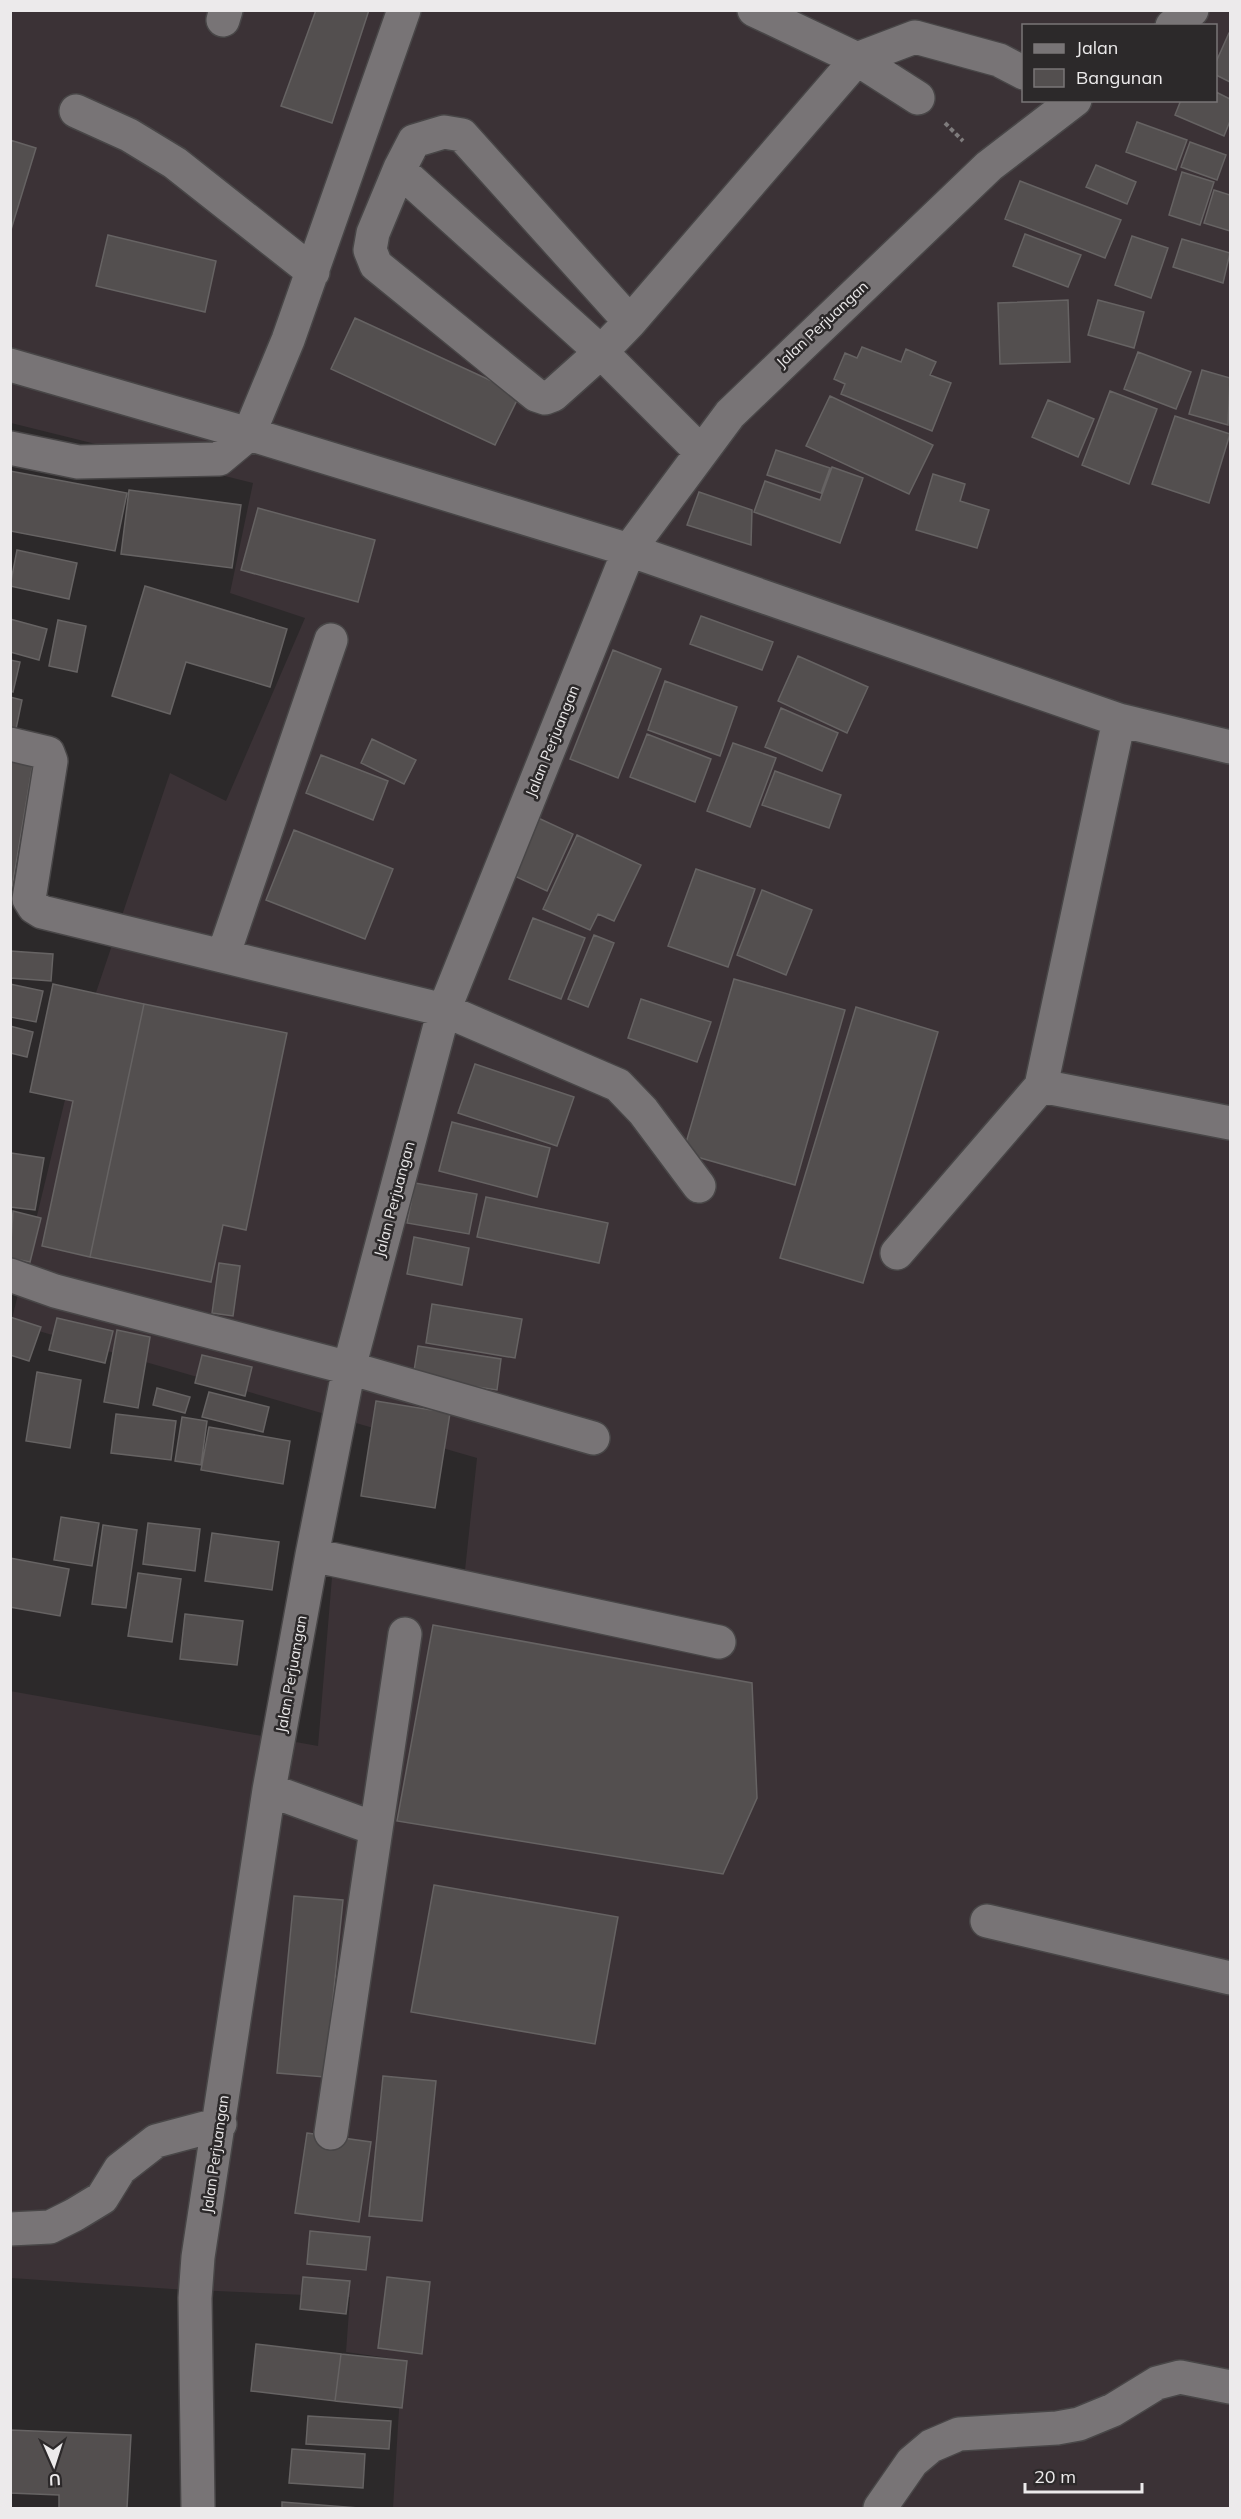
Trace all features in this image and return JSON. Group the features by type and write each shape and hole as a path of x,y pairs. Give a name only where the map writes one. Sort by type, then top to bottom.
{"street":[{"path":"10,448 78,462 219,459 249,434 313,272 404,10"},
{"path":"754,10 857,59 918,98"},
{"path":"1174,24 1192,10"},
{"path":"630,322 462,135 444,132 414,141 373,233 370,250 376,265 541,397 549,397 601,352 630,322 857,59 915,37 999,60 1022,72"},
{"name":"Jalan Perjuangan","path":"198,2508 195,2298 198,2257 269,1790 349,1368 444,1010 628,550 730,414 989,166 1072,102"},
{"path":"76,111 129,135 175,162 313,272"},
{"path":"400,168 405,176 601,352 701,452"},
{"path":"10,365 249,434 628,550 1119,720 1230,747"},
{"path":"224,956 331,640"},
{"path":"897,1253 1041,1086 1119,720"},
{"path":"10,744 48,753 51,762 29,899 34,908 42,912 444,1010 618,1085 643,1111 699,1186"},
{"path":"1041,1086 1230,1123"},
{"path":"10,1275 55,1291 349,1368 593,1438"},
{"path":"312,1555 719,1642"},
{"path":"331,2133 405,1634"},
{"path":"252,1753 280,1733"},
{"path":"269,1790 376,1829"},
{"path":"987,1921 1230,1978"},
{"path":"10,2229 50,2227 74,2215 102,2198 120,2169 156,2141 220,2124"},
{"path":"880,2508 893,2486 912,2462 931,2446 959,2434 1057,2428 1079,2424 1113,2409 1157,2383 1172,2378 1180,2377 1230,2387"}],"path":[{"path":"918,98 989,166"}],"shaded area":[{"path":"11,11 1230,11 1230,2508 393,2508 402,2360 346,2352 350,2297 172,2289 11,2278 10,1691 318,1746 333,1565 463,1589 477,1458 11,1323 78,1046 170,773 226,801 305,618 230,593 253,483 11,423"}],"building":[{"path":"316,10 369,10 332,123 281,106"},
{"path":"1230,33 1230,82 1217,76 1217,60"},
{"path":"1217,92 1230,99 1230,121 1224,136 1175,115 1180,102 1217,102"},
{"path":"1137,122 1187,140 1176,170 1126,152"},
{"path":"10,140 36,148 10,233"},
{"path":"1190,142 1226,155 1217,180 1181,167"},
{"path":"1096,165 1136,182 1127,204 1086,187"},
{"path":"1182,172 1214,182 1200,225 1169,215"},
{"path":"1020,181 1121,220 1105,258 1005,219"},
{"path":"1214,190 1230,195 1230,231 1204,223"},
{"path":"1025,234 1081,255 1068,287 1013,266"},
{"path":"108,235 216,261 205,312 96,286"},
{"path":"1132,236 1168,248 1151,298 1115,285"},
{"path":"1182,239 1230,253 1223,283 1173,267"},
{"path":"1068,300 1070,362 1000,364 998,303"},
{"path":"1098,300 1144,312 1134,348 1088,335"},
{"path":"355,318 520,394 495,445 331,369"},
{"path":"862,347 901,362 906,349 936,362 930,375 951,383 932,431 841,394 845,384 834,379 845,353 857,358"},
{"path":"1138,352 1191,372 1176,409 1124,389"},
{"path":"1202,370 1230,378 1228,425 1189,414"},
{"path":"1110,391 1157,409 1129,484 1082,465"},
{"path":"830,396 933,445 909,494 806,446"},
{"path":"1048,400 1094,419 1078,457 1032,437"},
{"path":"1175,416 1230,434 1209,503 1152,484"},
{"path":"776,450 830,468 821,493 767,475"},
{"path":"832,467 863,478 840,543 754,512 765,481 820,500"},
{"path":"10,471 127,493 115,551 10,531"},
{"path":"933,474 965,484 960,501 989,510 977,548 916,530"},
{"path":"129,490 241,505 232,568 121,554"},
{"path":"699,492 752,510 751,545 687,525"},
{"path":"258,508 375,540 358,602 241,570"},
{"path":"17,550 77,563 69,599 10,586"},
{"path":"145,586 287,629 270,687 186,662 170,714 112,696"},
{"path":"701,616 773,642 762,670 690,644"},
{"path":"10,619 47,629 39,660 10,652"},
{"path":"58,620 86,626 77,672 49,666"},
{"path":"613,650 661,669 618,778 570,759"},
{"path":"798,656 868,687 847,733 778,701"},
{"path":"10,660 20,662 13,692 10,691"},
{"path":"665,681 737,707 720,756 648,730"},
{"path":"10,697 22,700 16,729 10,728"},
{"path":"781,708 838,733 822,771 765,747"},
{"path":"647,734 711,759 695,802 630,777"},
{"path":"372,739 416,760 404,784 361,763"},
{"path":"733,743 776,758 750,827 707,811"},
{"path":"10,747 35,751 10,899"},
{"path":"321,755 388,781 373,820 306,793"},
{"path":"775,771 841,795 829,828 762,805"},
{"path":"536,817 573,834 547,891 510,874"},
{"path":"294,830 393,869 365,939 266,900"},
{"path":"577,835 641,865 614,921 598,914 590,930 543,909"},
{"path":"696,869 755,889 728,967 668,946"},
{"path":"762,890 812,910 786,975 737,955"},
{"path":"533,918 585,938 561,999 509,979"},
{"path":"594,935 614,943 588,1007 568,999"},
{"path":"10,951 53,954 51,981 10,978"},
{"path":"734,979 845,1010 795,1185 683,1153"},
{"path":"10,984 43,991 36,1022 10,1017"},
{"path":"53,984 144,1004 90,1257 42,1246 73,1101 30,1092"},
{"path":"641,999 711,1022 697,1062 628,1038"},
{"path":"144,1004 287,1033 246,1230 223,1225 211,1282 90,1257"},
{"path":"856,1007 938,1032 863,1283 780,1258"},
{"path":"10,1026 33,1032 27,1057 10,1053"},
{"path":"475,1064 574,1097 557,1146 458,1113"},
{"path":"452,1122 550,1148 537,1197 439,1171"},
{"path":"11,1153 44,1158 35,1210 10,1207"},
{"path":"415,1183 477,1194 469,1234 407,1223"},
{"path":"486,1197 608,1223 599,1263 477,1237"},
{"path":"13,1211 41,1218 30,1262 10,1258"},
{"path":"414,1237 469,1248 462,1285 407,1274"},
{"path":"219,1263 240,1266 233,1316 212,1313"},
{"path":"432,1304 522,1319 515,1358 426,1343"},
{"path":"10,1317 41,1327 29,1361 10,1355"},
{"path":"57,1318 113,1331 105,1363 49,1350"},
{"path":"117,1330 150,1337 138,1408 104,1402"},
{"path":"418,1346 501,1359 497,1390 413,1377"},
{"path":"202,1355 252,1367 245,1396 195,1383"},
{"path":"37,1372 81,1380 70,1448 26,1441"},
{"path":"157,1388 190,1397 185,1413 153,1405"},
{"path":"209,1392 269,1407 263,1432 202,1417"},
{"path":"376,1401 450,1413 435,1508 361,1496"},
{"path":"116,1414 176,1421 171,1460 111,1453"},
{"path":"182,1417 207,1421 201,1465 175,1461"},
{"path":"209,1427 290,1441 283,1484 201,1470"},
{"path":"61,1517 99,1523 92,1566 54,1560"},
{"path":"148,1523 200,1529 195,1571 143,1564"},
{"path":"103,1525 137,1530 126,1608 92,1604"},
{"path":"212,1533 279,1542 272,1590 205,1581"},
{"path":"10,1558 69,1569 60,1616 10,1607"},
{"path":"138,1573 181,1579 172,1642 128,1636"},
{"path":"185,1614 243,1621 237,1665 180,1659"},
{"path":"433,1625 752,1683 757,1798 723,1874 397,1821"},
{"path":"434,1885 618,1917 595,2044 411,2012"},
{"path":"294,1896 343,1900 325,2077 277,2073"},
{"path":"383,2076 436,2081 422,2221 369,2216"},
{"path":"307,2133 371,2142 359,2222 295,2213"},
{"path":"310,2231 370,2237 366,2270 307,2264"},
{"path":"303,2277 350,2281 346,2314 300,2309"},
{"path":"387,2277 430,2282 422,2354 378,2348"},
{"path":"256,2344 341,2354 335,2401 251,2391"},
{"path":"341,2354 407,2361 402,2408 335,2401"},
{"path":"308,2416 391,2421 389,2449 306,2444"},
{"path":"10,2430 131,2435 127,2508 59,2508 59,2495 10,2493"},
{"path":"292,2449 365,2454 363,2488 289,2483"},
{"path":"282,2502 359,2508 282,2508"}]}
